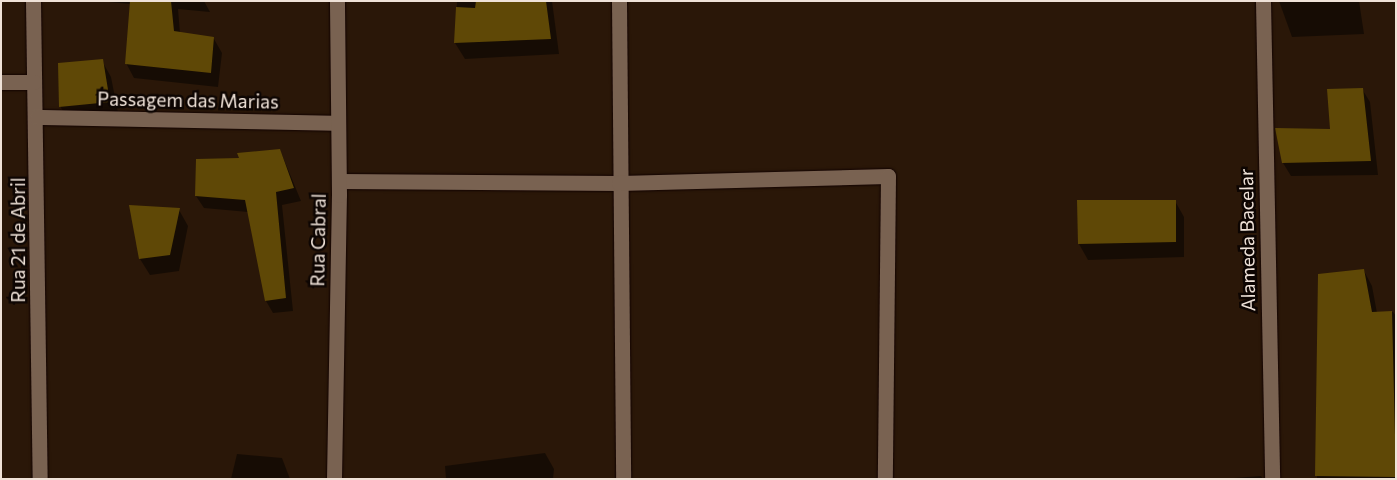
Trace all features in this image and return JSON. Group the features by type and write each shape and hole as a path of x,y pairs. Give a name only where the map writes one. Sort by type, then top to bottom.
{"street":[{"name":"Rua 21 de Abril","path":"33,1 34,82 37,118 40,479"},
{"name":"Rua Cabral","path":"334,479 339,181 336,1"},
{"path":"619,1 618,183 623,479"},
{"name":"Alameda Bacelar","path":"1263,1 1272,479"},
{"path":"1,82 34,82"},
{"name":"Passagem das Marias","path":"37,118 338,123"},
{"path":"339,181 618,183 888,176 885,479"}],"building":[{"path":"130,1 171,1 174,31 214,37 211,73 125,64"},
{"path":"476,1 546,1 551,39 454,43 456,7 475,8"},
{"path":"103,59 110,102 59,107 58,63"},
{"path":"1363,88 1371,161 1282,163 1275,128 1330,129 1327,89"},
{"path":"280,149 294,188 276,192 286,298 265,301 245,200 195,196 196,159 239,158 237,153"},
{"path":"1077,200 1176,200 1176,242 1078,244"},
{"path":"129,205 180,208 170,255 139,259"},
{"path":"1364,269 1372,312 1392,311 1396,477 1315,476 1318,274"}]}
